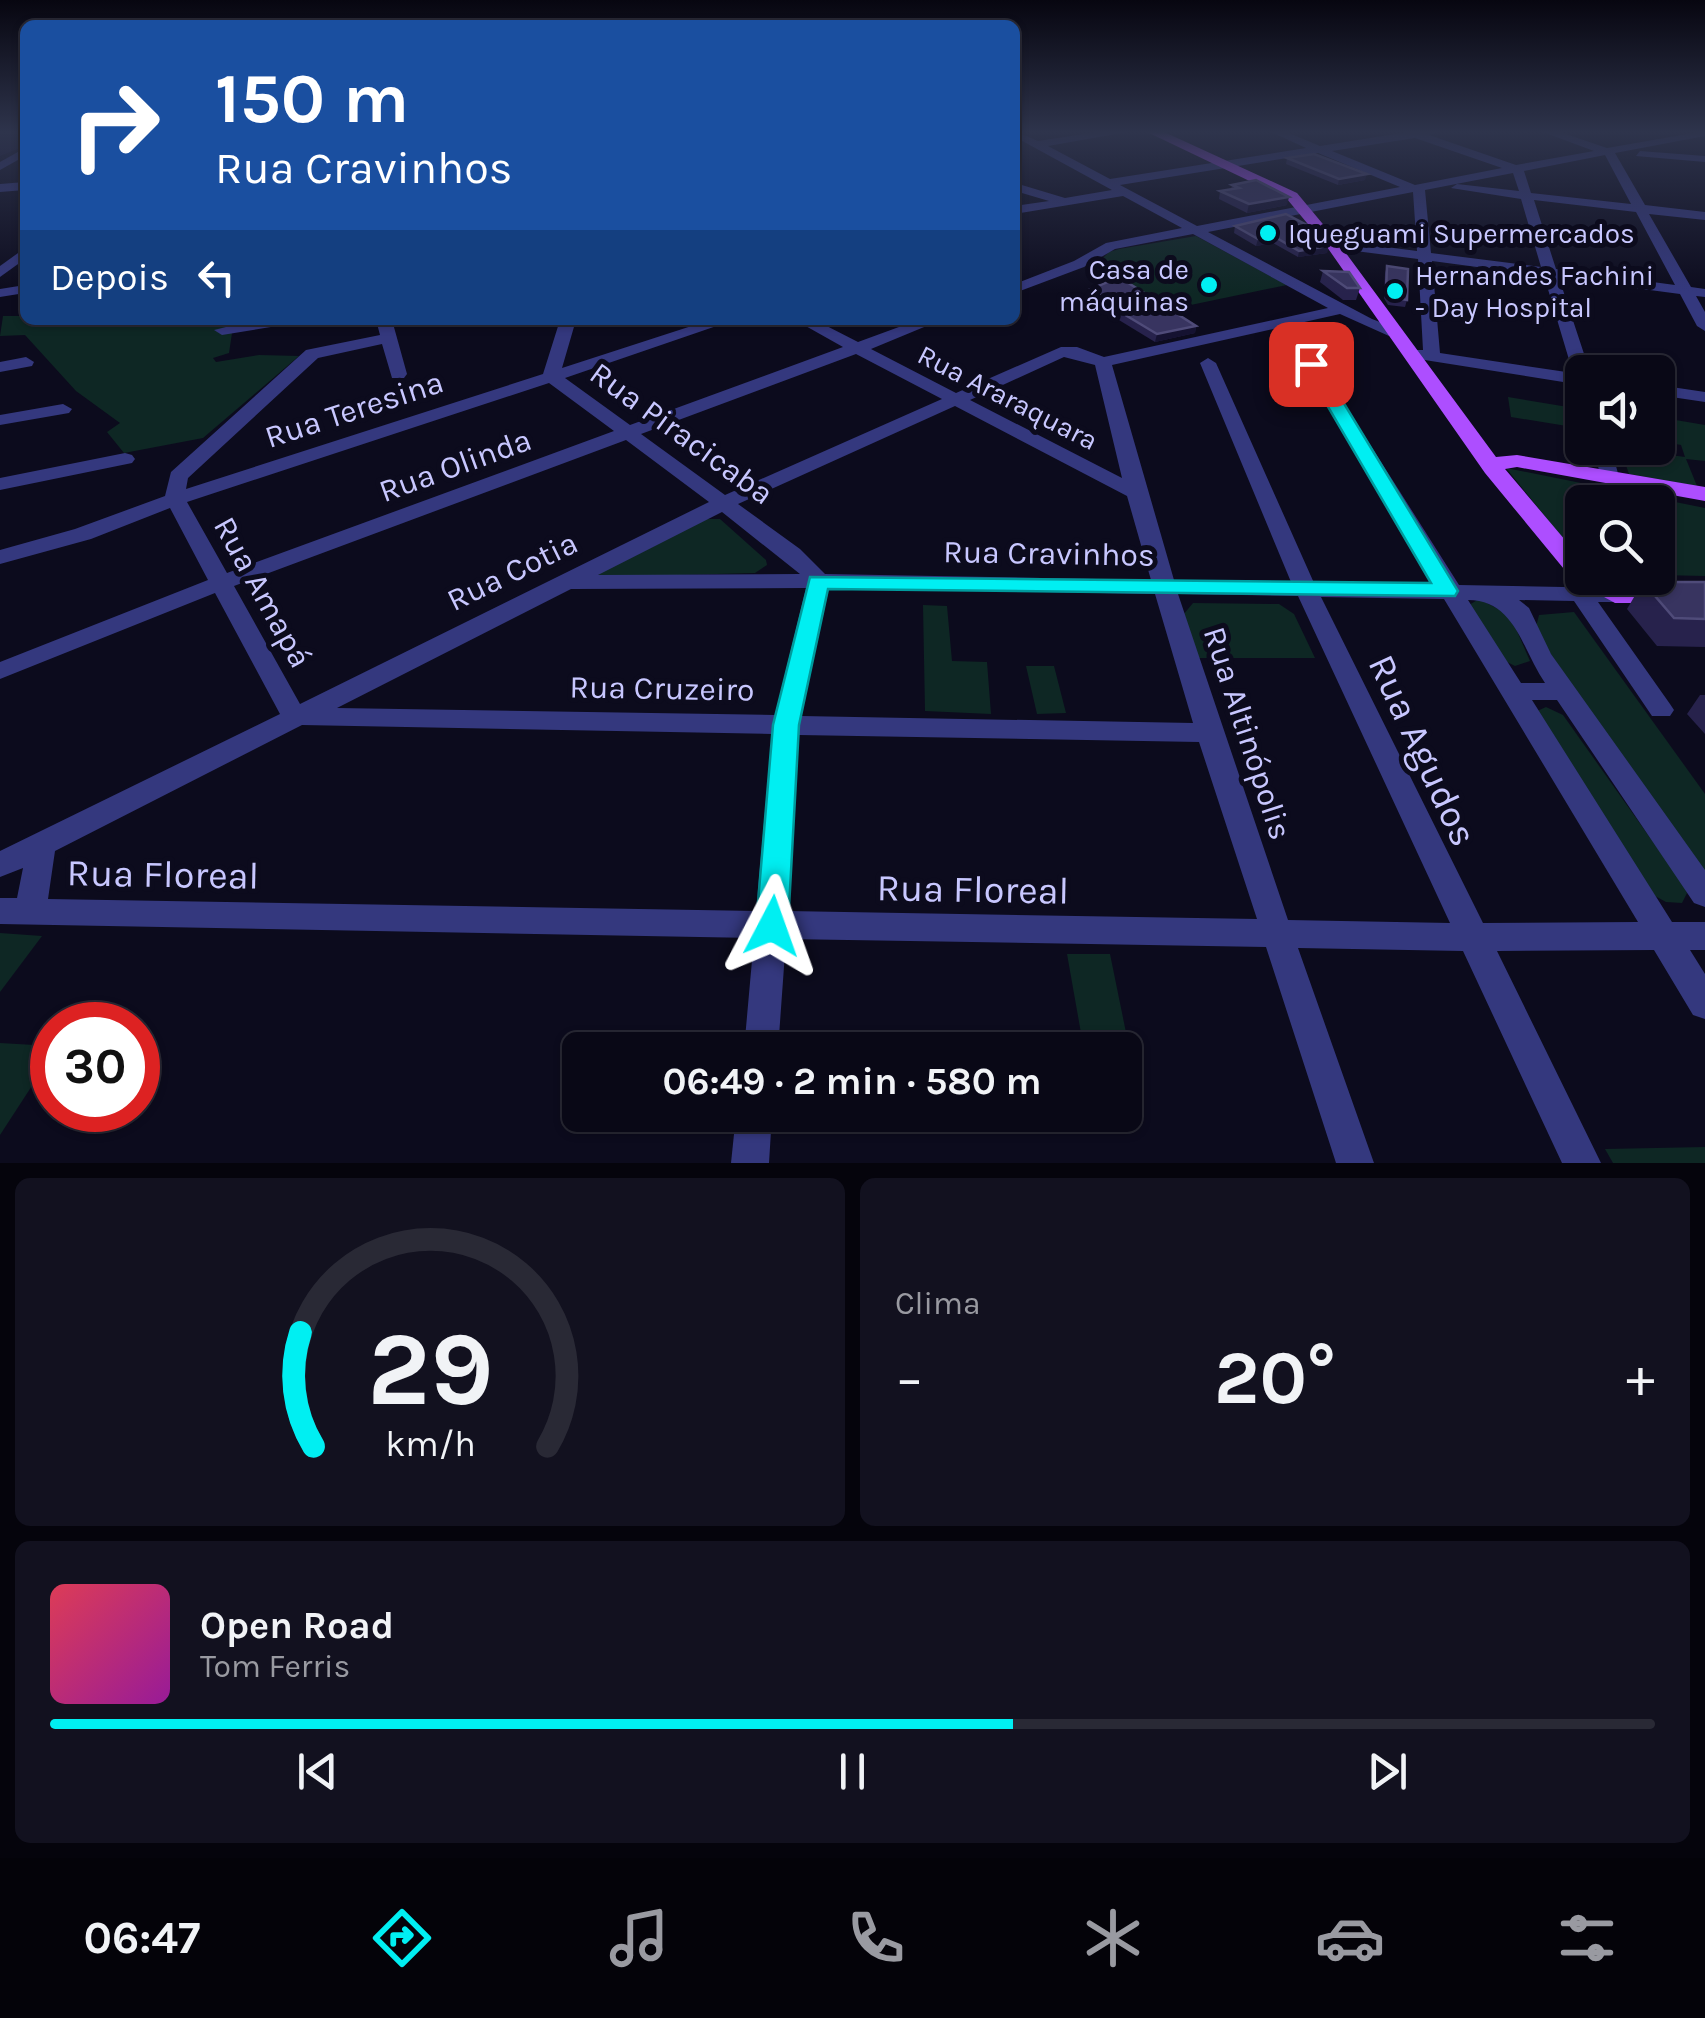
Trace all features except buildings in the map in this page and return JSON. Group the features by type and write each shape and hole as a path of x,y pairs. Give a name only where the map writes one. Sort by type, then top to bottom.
{"main road":[{"path":"1272,185 1285,191 1332,244 1492,468 1565,559"},
{"path":"1474,442 1517,461"},
{"path":"1492,468 1501,462 1517,461 1705,494"},
{"path":"1675,595 1705,595"}],"street":[{"path":"1112,185 1342,309 1395,333"},
{"path":"1408,185 1422,195 1432,356"},
{"path":"1020,287 1079,264 1111,246 1432,185"},
{"path":"1436,185 1705,216"},
{"path":"1523,185 1575,355"},
{"path":"1629,185 1705,326"},
{"path":"1020,189 1065,202"},
{"path":"1020,209 1124,192"},
{"path":"1332,244 1705,293"},
{"path":"0,273 20,256"},
{"path":"1102,362 1342,309"},
{"path":"222,330 252,325"},
{"name":"Rua Piracicaba","path":"566,325 551,376 792,554 818,582"},
{"name":"Rua Teresina","path":"0,557 83,534 175,500 710,325"},
{"name":"Rua Araraquara","path":"812,325 1136,493"},
{"name":"Rua Olinda","path":"0,671 223,582 919,325"},
{"path":"175,500 178,476 312,354 387,329 398,374"},
{"name":"Rua Cotia","path":"0,865 722,504 1060,352 1077,352 1102,362"},
{"path":"1410,352 1565,376"},
{"path":"0,367 26,362"},
{"name":"Rua Altinópolis","path":"1102,362 1136,493 1209,732 1356,1163"},
{"name":"Rua Agudos","path":"1208,363 1306,590 1582,1163"},
{"path":"1311,364 1447,591 1705,1004"},
{"path":"1675,393 1705,397"},
{"path":"0,420 63,409"},
{"path":"0,484 125,459"},
{"path":"1607,465 1610,477"},
{"name":"Rua Amapá","path":"175,500 294,716"},
{"path":"755,582 777,570 792,554"},
{"name":"Rua Cravinhos","path":"564,582 818,582 1541,594 1565,583"},
{"path":"762,1032 786,725 818,582"},
{"path":"1492,592 1513,605 1529,628 1540,656 1705,894"},
{"path":"1529,628 1533,607 1541,594"},
{"path":"1590,595 1661,710"},
{"path":"1510,692 1564,691"},
{"name":"Rua Cruzeiro","path":"294,716 1209,732"},
{"path":"15,911 42,844"},
{"name":"Rua Floreal","path":"15,911 772,926 1705,936"},
{"path":"750,1163 753,1132"}],"green space":[{"path":"1196,236 1287,285 1162,311 1094,267 1109,252"},
{"path":"3,316 20,316 20,325 233,325 229,353 213,358 216,362 259,355 299,356 203,438 124,453 107,432 120,423 76,391 25,335 0,336"},
{"path":"1508,397 1565,406 1565,426 1511,417"},
{"path":"1675,420 1705,425 1705,461 1686,459 1697,486 1629,474 1626,465 1675,465 1675,456 1685,457 1681,445 1675,444"},
{"path":"1506,468 1591,485 1565,485 1565,541"},
{"path":"1675,502 1705,508 1705,576 1675,575"},
{"path":"699,519 720,519 767,565 755,573 604,577 597,574"},
{"path":"1479,599 1510,615 1530,661 1515,666 1507,662 1469,605"},
{"path":"1193,603 1279,604 1294,614 1315,658 1199,658 1183,615"},
{"path":"923,605 947,606 952,661 987,662 991,714 925,711"},
{"path":"1574,612 1705,794 1705,879 1535,631 1539,615"},
{"path":"1026,666 1054,666 1066,713 1037,714"},
{"path":"1546,707 1563,715 1685,887 1687,893 1682,903 1666,902 1655,896 1535,712"},
{"path":"0,933 42,936 0,992"},
{"path":"1067,954 1110,954 1126,1032 1081,1032"},
{"path":"0,1043 30,1045 30,1089 0,1135"},
{"path":"1705,1147 1705,1163 1613,1163 1605,1149"}],"place":[{"name":"Iqueguami Supermercados","path":"1268,233"},
{"name":"Casa de máquinas","path":"1209,285"},
{"name":"Hernandes Fachini - Day Hospital","path":"1395,291"}],"route":[{"path":"772,926 786,725 818,582 1447,591 1311,364"}]}
